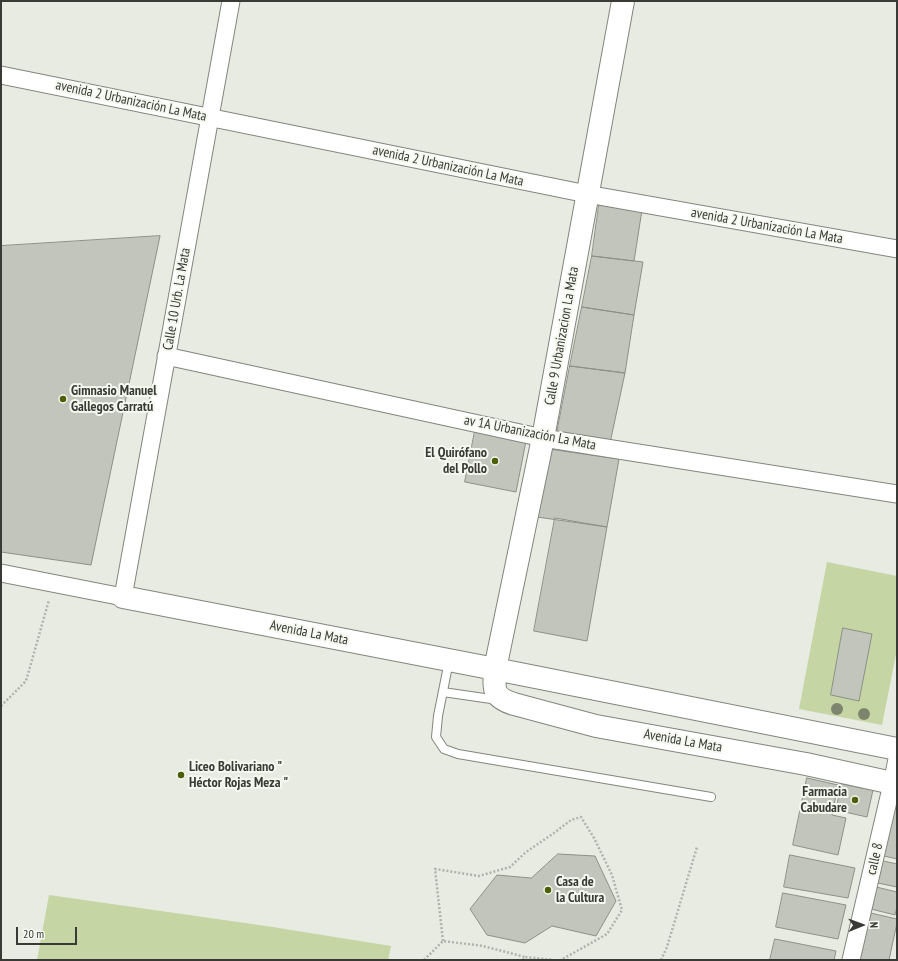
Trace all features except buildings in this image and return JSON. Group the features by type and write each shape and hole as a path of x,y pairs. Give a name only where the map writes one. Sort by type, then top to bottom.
{"street":[{"name":"Calle 10 Urb. La Mata","path":"123,597 231,1"},
{"name":"Calle 9 Urbanizacion La Mata","path":"496,669 543,438 623,1"},
{"name":"avenida 2 Urbanización La Mata","path":"1,75 587,194 897,249"},
{"name":"av 1A Urbanización La Mata","path":"166,356 543,438 897,494"},
{"path":"1,573 123,597"},
{"name":"Avenida La Mata","path":"123,597 496,669 897,749"},
{"path":"496,669 494,687 497,695 502,700"},
{"name":"Avenida La Mata","path":"502,700 596,726 806,764 895,784"},
{"name":"calle 8","path":"851,960 895,784 897,759"}],"lane":[{"path":"449,660 438,716 436,737 444,750 458,754 712,797"},
{"path":"443,692 502,700"}],"path":[{"path":"1,706 26,681 54,583"},
{"path":"443,941 435,869 479,876 510,867 526,852 571,820 581,817 594,838 612,875 622,910 607,934 561,960"},
{"path":"661,960 667,947 697,847"},
{"path":"443,941 483,946 524,959 553,960"},
{"path":"424,960 443,941"}],"green space":[{"path":"827,562 897,576 897,649 882,725 799,709"},
{"path":"49,895 266,926 391,946 388,960 37,960"}],"place":[{"name":"Gimnasio Manuel Gallegos Carratú","path":"63,399"},
{"name":"El Quirófano del Pollo","path":"495,461"},
{"name":"Liceo Bolivariano \" Héctor Rojas Meza \"","path":"181,775"},
{"name":"Farmacia Cabudare","path":"855,800"},
{"name":"Casa de la Cultura","path":"548,890"}]}
